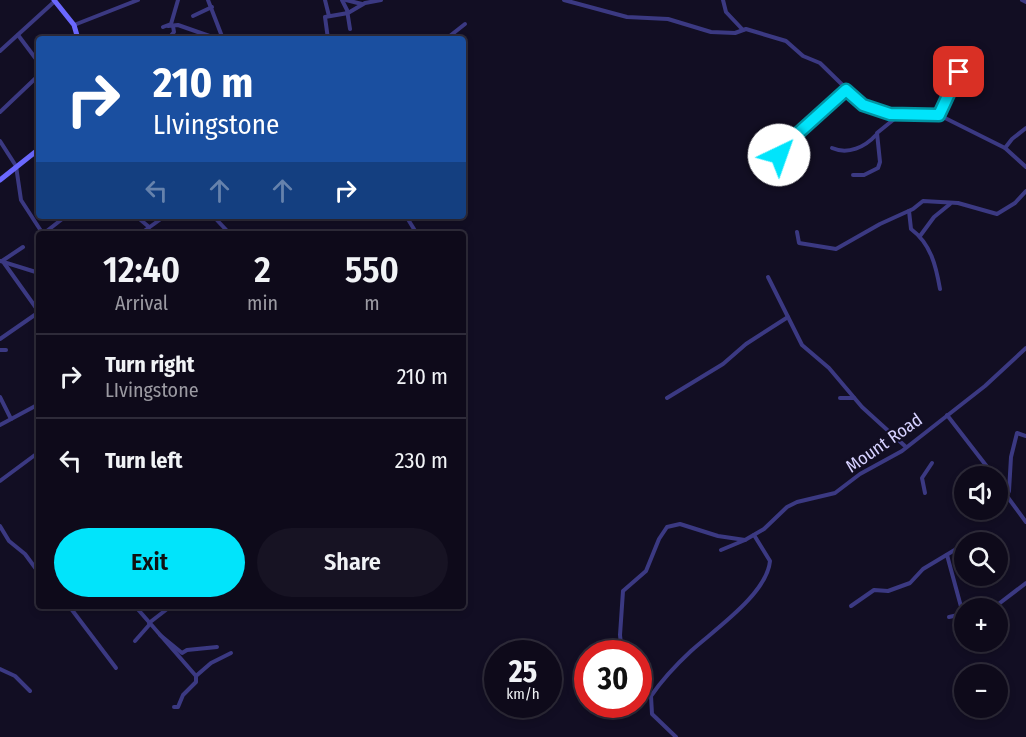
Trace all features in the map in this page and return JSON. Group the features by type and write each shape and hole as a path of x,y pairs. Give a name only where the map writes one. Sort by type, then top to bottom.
{"main road":[{"path":"55,0 74,25 77,36"},
{"path":"0,180 36,150"}],"street":[{"path":"0,51 55,0"},
{"path":"74,25 138,0"},
{"path":"170,36 168,26 178,0"},
{"path":"208,0 222,36"},
{"path":"325,0 329,16"},
{"path":"350,29 344,0 363,4"},
{"path":"327,36 324,18 348,13 370,1 381,0"},
{"path":"564,0 627,17 668,19 707,31 732,33 743,30 786,41 802,56 820,63 863,105 899,116 931,113 939,115 1005,148 1026,167"},
{"path":"723,0 731,18 743,30"},
{"path":"1022,0 1026,2"},
{"path":"193,15 212,7"},
{"path":"450,36 465,24"},
{"path":"168,26 182,27 209,36"},
{"path":"171,36 182,27"},
{"path":"18,35 36,59"},
{"path":"939,115 950,98 954,80 973,53 980,51"},
{"path":"0,112 36,78"},
{"path":"779,155 795,136 846,90"},
{"path":"832,148 838,151 860,148 899,116"},
{"path":"1005,148 1026,128"},
{"path":"853,175 867,174 880,166 876,134"},
{"path":"0,141 16,166 21,200 41,231"},
{"path":"797,232 799,243 836,249 880,224 909,211 923,201 951,203 997,214 1014,203 1026,191"},
{"path":"920,236 934,217 951,203"},
{"path":"909,211 911,229 920,236 936,262 940,289"},
{"path":"47,231 62,219"},
{"path":"140,219 149,227"},
{"path":"144,231 161,219"},
{"path":"217,219 227,231"},
{"path":"2,262 23,247"},
{"path":"2,262 36,272"},
{"path":"2,262 36,308"},
{"path":"768,276 778,301 802,345 829,368 854,398 906,447"},
{"path":"0,339 36,314"},
{"path":"667,398 723,364 746,344 788,317"},
{"name":"Mount Road","path":"721,550 754,535 787,507 842,490 860,474 906,447 1026,348"},
{"path":"0,397 11,419"},
{"path":"840,398 854,398"},
{"path":"0,425 36,406"},
{"path":"947,415 986,466"},
{"path":"1008,494 1011,457 1017,434 1026,436"},
{"path":"0,481 36,454"},
{"path":"925,493 922,477 932,463"},
{"path":"1008,500 1026,522"},
{"path":"621,640 623,591 646,571 659,539 667,527 680,524 718,536 745,540"},
{"path":"0,526 9,541 25,554 36,569"},
{"path":"652,695 690,652 742,607 764,577 770,561 754,535"},
{"path":"851,606 874,590 888,591 910,583 923,569 954,551"},
{"path":"947,555 959,598"},
{"path":"1008,598 1026,585"},
{"path":"71,609 116,668"},
{"path":"138,609 196,676 196,682 183,695 182,702 178,707 174,707"},
{"path":"135,641 168,609"},
{"path":"949,617 954,616"},
{"path":"157,633 169,640 182,653 187,650 217,647"},
{"path":"196,676 212,663 231,653"},
{"path":"0,669 15,676 30,691"},
{"path":"652,714 676,737"}],"route":[{"path":"779,155 795,136 846,90 863,105 890,114 902,116 931,113 939,115 950,98 952,82 959,72"}]}
